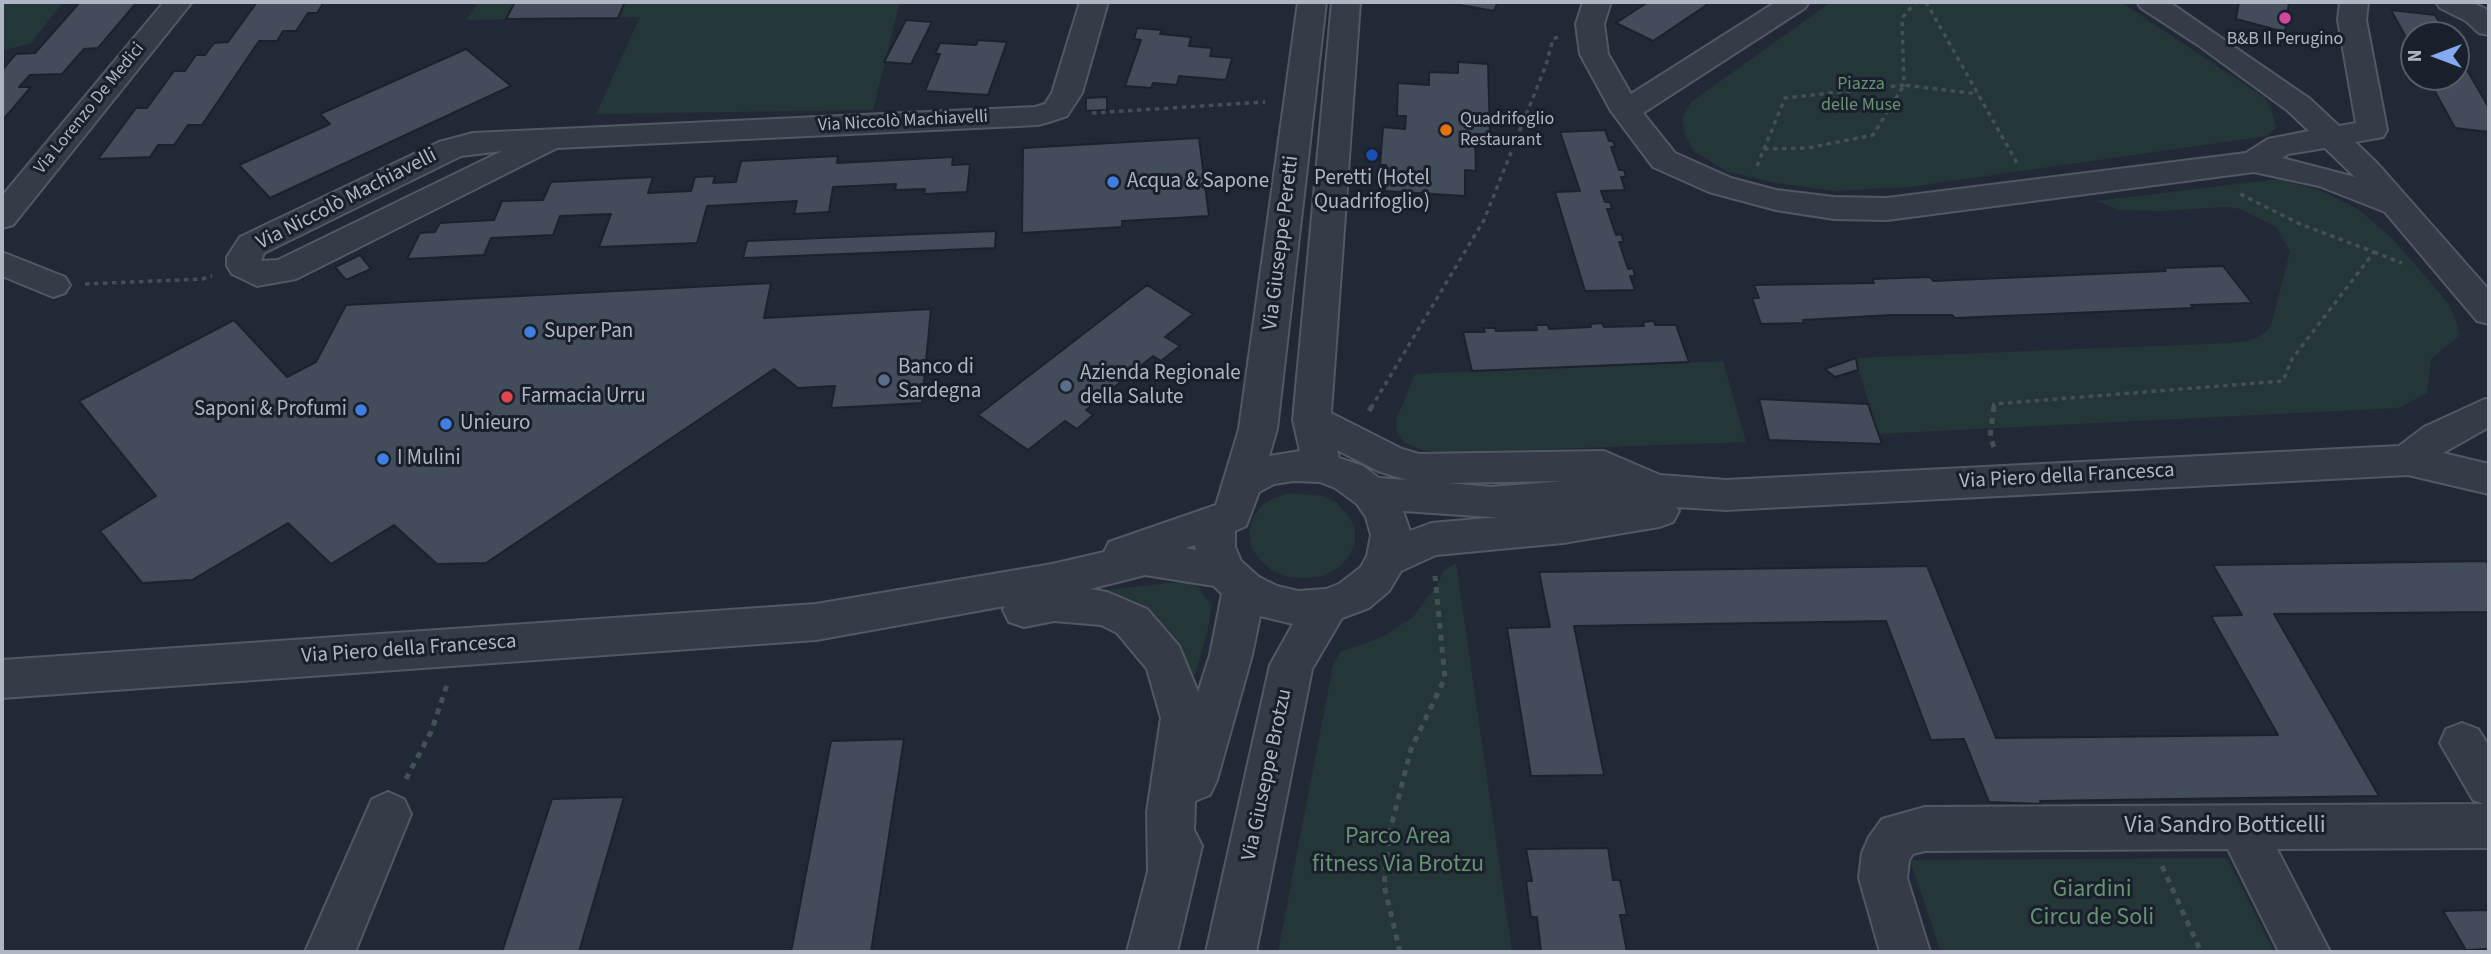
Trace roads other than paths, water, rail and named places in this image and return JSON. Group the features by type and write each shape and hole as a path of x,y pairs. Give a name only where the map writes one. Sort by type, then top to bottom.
{"street":[{"name":"Via Lorenzo De Medici","path":"2,217 178,2"},
{"name":"Via Niccolò Machiavelli","path":"244,266 244,257 252,246 450,149 473,143 1038,116 1056,110 1067,93 1094,2"},
{"name":"Via Giuseppe Peretti","path":"1237,499 1258,429 1312,2"},
{"name":"Via Giuseppe Peretti","path":"1336,454 1312,420 1346,2"},
{"path":"1597,2 1590,24 1594,54 1626,111 1664,160 1720,184 1776,200 1834,208 1887,209 2253,162 2327,178 2397,205"},
{"path":"1626,111 1795,2"},
{"path":"2151,2 2299,105 2397,205 2489,313"},
{"path":"2253,162 2279,146 2372,130 2352,20 2354,2"},
{"path":"2450,2 2476,15 2489,27"},
{"path":"2,263 52,285"},
{"path":"2408,460 2488,406"},
{"path":"1336,454 1349,477 1371,493 1385,513 1391,536 1387,559 1375,579 1354,596 1327,606 1288,606 1269,602 1234,580 1215,547 1215,523 1266,471 1336,454 1391,461 1419,469 1604,466 1658,490"},
{"name":"Via Piero della Francesca","path":"1371,493 1490,502 1658,490 1726,495 2408,460 2489,479"},
{"name":"Via Piero della Francesca","path":"1387,559 1431,539 1563,527 1636,517 1726,495"},
{"name":"Via Piero della Francesca","path":"1052,581 1237,499"},
{"name":"Via Piero della Francesca","path":"816,622 1052,581 1145,559 1234,580"},
{"path":"1152,952 1171,872 1231,655 1234,580"},
{"name":"Via Piero della Francesca","path":"2,679 816,622 927,617 984,619 1054,604 1107,609 1132,621 1164,659 1175,686 1183,718 1170,812 1171,872"},
{"name":"Via Giuseppe Brotzu","path":"1231,952 1291,665 1327,606"},
{"path":"2462,743 2489,785"},
{"path":"330,952 388,814"},
{"name":"Via Sandro Botticelli","path":"1905,952 1883,878 1886,853 1899,835 1925,829 2489,826"},
{"path":"2241,827 2305,952"}],"place":[{"name":"B&B Il Perugino","path":"2285,18"},
{"name":"Quadrifoglio Restaurant","path":"1446,130"},
{"name":"Peretti (Hotel Quadrifoglio)","path":"1372,155"},
{"name":"Acqua & Sapone","path":"1113,182"},
{"name":"Super Pan","path":"530,332"},
{"name":"Banco di Sardegna","path":"884,380"},
{"name":"Azienda Regionale della Salute","path":"1066,386"},
{"name":"Farmacia Urru","path":"507,397"},
{"name":"Saponi & Profumi","path":"361,410"},
{"name":"Unieuro","path":"446,424"},
{"name":"I Mulini","path":"383,459"}],"park label":[{"name":"Piazza delle Muse","path":"1861,95"},
{"name":"Parco Area fitness Via Brotzu","path":"1398,852"},
{"name":"Giardini Circu de Soli","path":"2092,905"}]}
